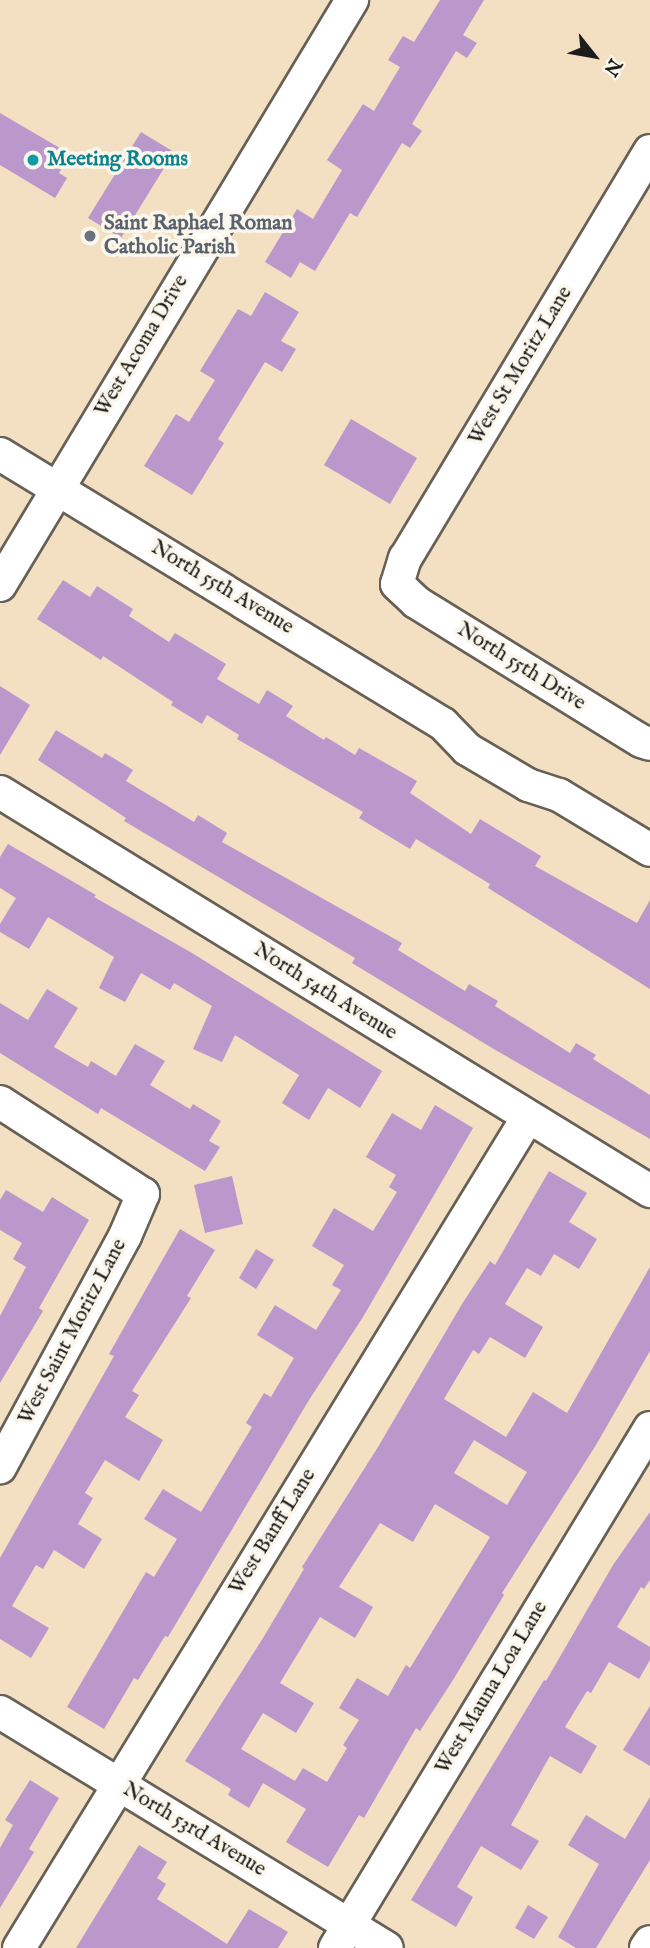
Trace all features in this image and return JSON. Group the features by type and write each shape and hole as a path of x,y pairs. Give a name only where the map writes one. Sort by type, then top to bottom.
{"street":[{"name":"West Acoma Drive","path":"0,585 352,0"},
{"name":"West St Moritz Lane","path":"397,584 405,558 650,150"},
{"name":"North 55th Avenue","path":"0,454 443,724 467,749 528,785 559,795 650,850"},
{"name":"North 55th Drive","path":"397,584 416,602 641,741 650,744"},
{"name":"North 54th Avenue","path":"0,792 650,1191"},
{"name":"West Saint Moritz Lane","path":"0,1102 143,1194 125,1236 0,1467"},
{"name":"West Banff Lane","path":"19,1948 528,1117"},
{"name":"West Mauna Loa Lane","path":"342,1936 650,1428"},
{"name":"North 53rd Avenue","path":"0,1712 118,1784 342,1936 387,1948"},
{"path":"646,1948 650,1942"}],"building":[{"path":"440,0 484,0 463,35 477,43 467,58 456,51 412,124 422,131 410,148 402,143 357,217 350,213 315,271 300,262 291,278 265,262 297,209 313,219 342,170 327,160 363,104 374,111 400,67 388,60 403,36 414,42"},
{"name":"Meeting Rooms","path":"0,113 70,154 59,173 67,178 55,198 0,165"},
{"path":"141,132 174,152 121,238 88,218"},
{"path":"265,292 299,312 281,341 296,349 282,372 265,362 218,439 224,443 192,495 144,466 176,414 189,422 215,380 200,371 238,309 251,316"},
{"path":"351,419 417,458 390,504 324,465"},
{"path":"63,580 90,597 97,586 133,609 129,616 169,642 175,633 226,664 217,679 259,704 267,690 293,706 286,716 324,740 326,737 355,755 359,748 417,781 410,793 471,834 480,819 541,856 535,866 637,923 650,900 650,989 488,888 490,884 416,839 410,849 359,818 363,812 237,739 239,735 207,715 202,724 103,656 101,660 37,619"},
{"path":"0,686 30,705 0,755"},
{"path":"56,730 102,758 105,753 133,770 126,781 194,822 198,815 227,833 222,842 402,943 398,950 465,991 469,984 498,1001 495,1006 570,1053 576,1043 596,1055 593,1059 650,1095 650,1139 492,1048 352,963 355,958 124,821 126,818 38,760"},
{"path":"8,844 192,953 382,1071 360,1108 328,1088 309,1120 282,1103 299,1075 235,1035 222,1062 193,1049 212,1006 174,983 170,990 141,973 125,1002 99,988 114,957 48,917 29,949 0,932 0,924 16,898 0,888 0,857"},
{"path":"47,989 78,1008 54,1047 88,1067 91,1061 116,1076 135,1044 165,1061 150,1085 190,1109 193,1104 221,1121 209,1141 220,1147 205,1171 101,1108 98,1114 0,1053 0,1003 28,1020"},
{"path":"435,1105 473,1128 363,1317 309,1400 168,1637 165,1636 138,1680 134,1678 104,1729 67,1707 146,1572 154,1577 177,1539 144,1519 163,1489 201,1512 252,1427 246,1423 264,1393 271,1397 294,1358 257,1335 275,1305 316,1330 341,1290 332,1285 344,1265 312,1246 334,1208 373,1231 397,1192 389,1187 396,1175 366,1157 392,1113 421,1130"},
{"path":"549,1171 587,1193 569,1222 597,1239 579,1269 554,1254 541,1276 527,1268 505,1304 543,1327 525,1358 490,1337 479,1354 473,1350 444,1399 506,1437 533,1392 567,1413 650,1267 650,1351 596,1445 502,1593 504,1595 453,1680 420,1731 416,1728 364,1818 359,1815 328,1867 286,1842 306,1809 263,1783 249,1808 228,1795 231,1789 185,1761 263,1638 304,1569 302,1567 378,1447 462,1304 490,1261 495,1265","holes":["474,1440 527,1472 507,1505 454,1473","435,1504 490,1537 410,1668 406,1665 388,1696 357,1678 339,1708 359,1720 343,1745 347,1748 327,1782 303,1768 295,1781 241,1749 263,1713 296,1733 314,1703 280,1683 320,1617 355,1638 373,1607 339,1587 380,1523 413,1542"]},
{"path":"232,1176 243,1224 205,1233 194,1185"},
{"path":"6,1190 43,1212 52,1197 89,1220 39,1308 43,1311 0,1383 0,1316 26,1267 13,1259 22,1243 0,1230 0,1200"},
{"path":"180,1229 215,1250 187,1296 191,1298 132,1391 139,1395 125,1417 163,1440 139,1481 105,1460 85,1493 93,1498 78,1524 102,1539 84,1569 54,1550 43,1569 36,1565 12,1606 49,1628 31,1658 0,1639 0,1558 114,1356 109,1354"},
{"path":"256,1249 274,1260 256,1289 239,1278"},
{"path":"650,1512 650,1580 644,1589 641,1587 617,1627 650,1647 650,1660 639,1679 609,1662 591,1693 587,1691 565,1727 597,1746 581,1774 550,1756 511,1825 539,1841 521,1870 481,1846 457,1887 473,1897 456,1927 411,1900 544,1680 546,1681 613,1565"},
{"path":"650,1706 650,1766 623,1750"},
{"path":"30,1780 59,1798 29,1849 34,1852 0,1908 0,1848 13,1825 5,1820"},
{"path":"650,1797 650,1860 596,1948 576,1948 558,1937 599,1864 568,1845 586,1815 625,1839"},
{"path":"139,1845 167,1862 157,1878 166,1884 157,1899 227,1944 249,1909 288,1932 278,1948 76,1948"},
{"path":"528,1905 548,1917 534,1939 515,1928"}],"place":[{"name":"Meeting Rooms","path":"33,160"},
{"name":"Saint Raphael Roman Catholic Parish","path":"90,236"}]}
